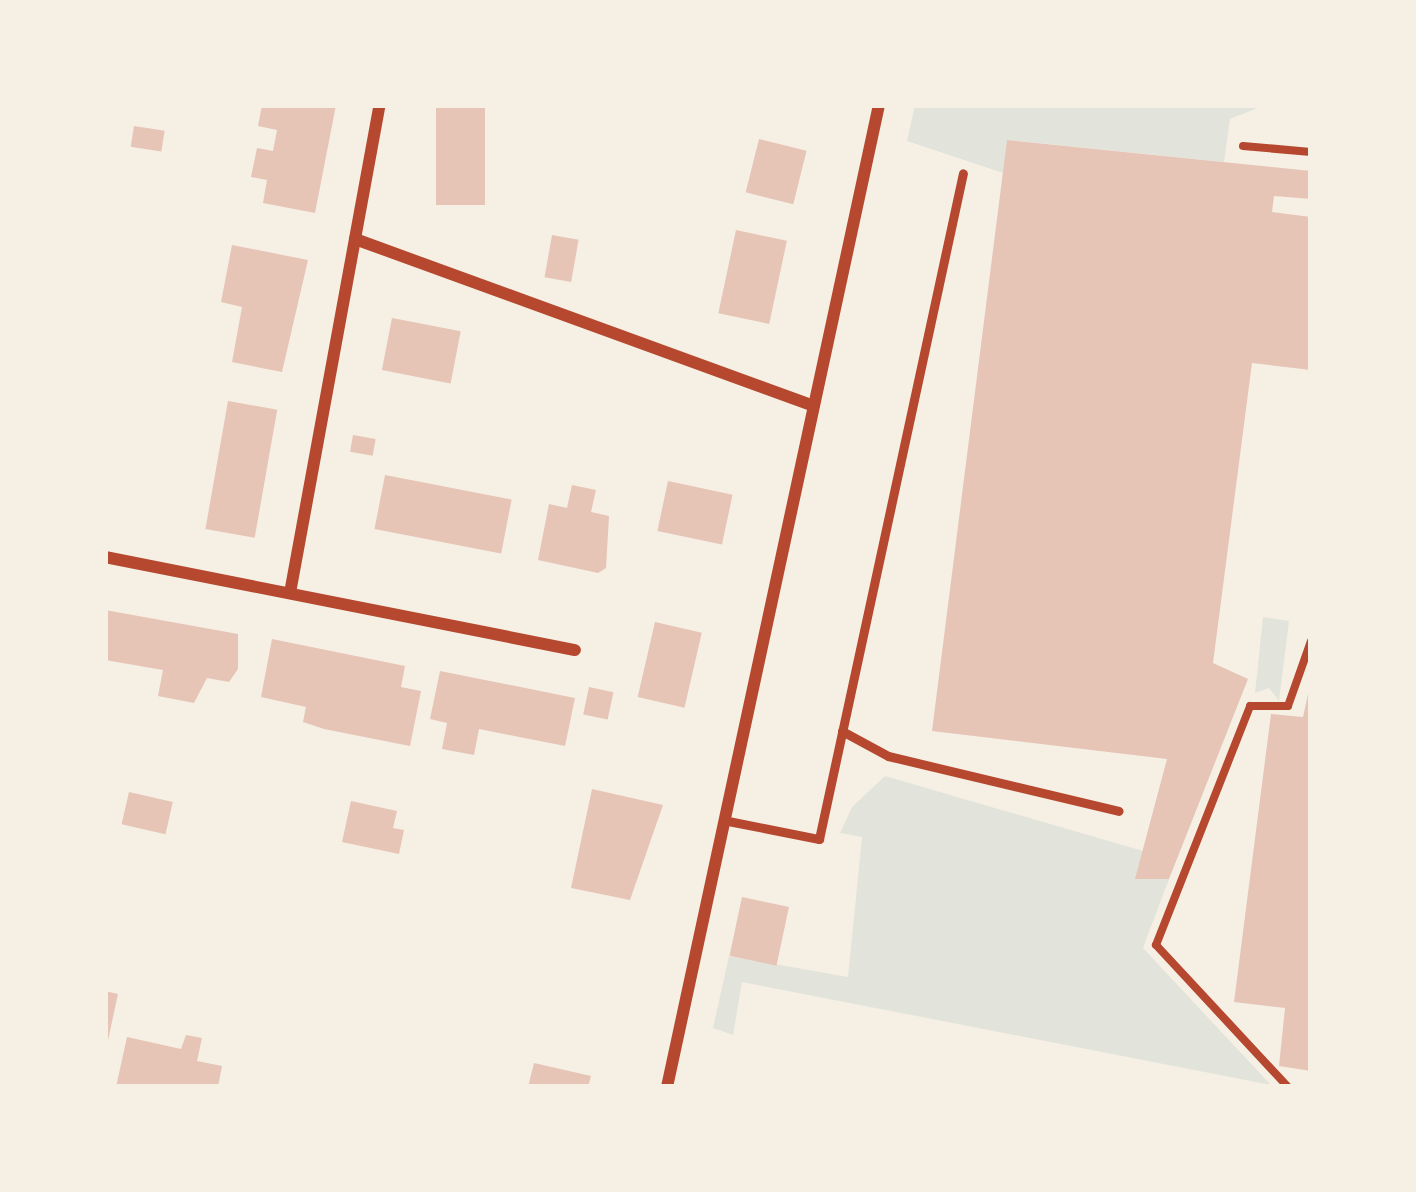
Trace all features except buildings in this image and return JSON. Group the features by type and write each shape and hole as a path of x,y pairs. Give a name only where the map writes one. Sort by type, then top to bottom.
{"street":[{"path":"290,593 380,105"},
{"path":"667,1087 879,105"},
{"path":"355,239 814,406"},
{"path":"105,557 575,650"}],"lane":[{"path":"728,821 819,838 963,173"},
{"path":"842,731 888,756 1119,811"}],"path":[{"path":"1243,146 1311,152"},
{"path":"1288,1087 1156,945 1250,706 1288,706 1311,641"}],"shaded area":[{"path":"915,105 1265,105 1230,119 1224,162 1008,140 1003,173 907,141"},
{"path":"1263,617 1289,621 1279,701 1269,688 1255,693"},
{"path":"885,776 1143,851 1169,879 1143,948 1271,1085 742,982 733,1035 713,1028 729,956 848,977 862,837 840,833 852,807"}]}
